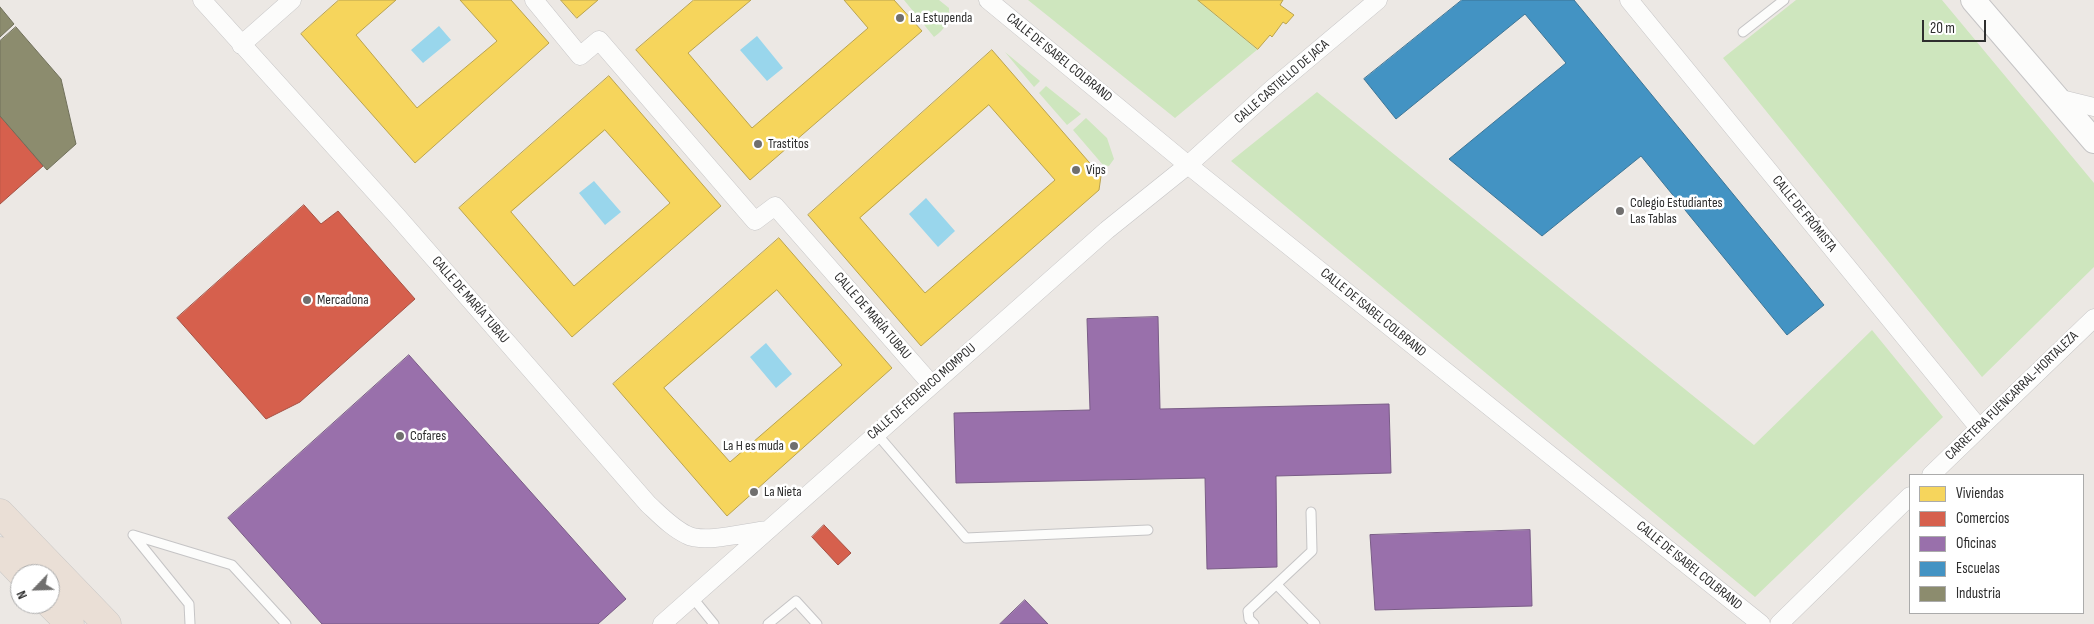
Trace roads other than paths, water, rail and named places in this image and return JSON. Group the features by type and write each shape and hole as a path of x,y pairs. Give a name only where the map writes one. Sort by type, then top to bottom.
{"highway":[{"path":"0,513 107,624"},
{"path":"0,551 12,564"},
{"path":"60,614 70,624"}],"street":[{"name":"CALLE DE MARÍA TUBAU","path":"202,0 396,216 648,504 667,522 689,536 725,536 768,530"},
{"path":"242,45 292,0"},
{"name":"CALLE DE MARÍA TUBAU","path":"534,0 580,56 600,40 755,221 776,206 932,384"},
{"name":"CALLE DE ISABEL COLBRAND","path":"988,0 1188,165 1760,624"},
{"name":"CALLE CASTIELLO DE JACA","path":"1188,165 1272,89 1378,0"},
{"name":"CALLE DE FRÓMISTA","path":"1629,0 1979,428"},
{"path":"1974,0 2094,141"},
{"path":"2057,98 2094,107"},
{"name":"CALLE DE FEDERICO MOMPOU","path":"662,624 1107,230 1188,165"},
{"name":"CARRETERA FUENCARRAL-HORTALEZA","path":"1932,474 2094,318"},
{"path":"1779,624 1909,497"}],"lane":[{"path":"1743,32 1784,0"},
{"path":"876,433 966,538 1148,530"},
{"path":"1254,624 1249,619 1248,611 1312,551 1311,512"},
{"path":"190,624 189,604 134,535 232,565 286,624"},
{"path":"1277,584 1316,624"},
{"path":"692,597 714,624"},
{"path":"768,624 796,601 818,624"}],"water":[{"path":"439,26 451,40 423,63 411,50"},
{"path":"757,36 783,68 767,81 740,50"},
{"path":"594,181 621,212 605,225 579,193"},
{"path":"926,198 955,231 938,247 909,214"},
{"path":"766,343 792,374 776,388 750,357"}],"place":[{"name":"La Estupenda","path":"900,18"},
{"name":"Trastitos","path":"758,144"},
{"name":"Vips","path":"1076,170"},
{"name":"Colegio Estudiantes Las Tablas","path":"1620,211"},
{"name":"Mercadona","path":"307,300"},
{"name":"Cofares","path":"400,436"},
{"name":"La H es muda","path":"794,446"},
{"name":"La Nieta","path":"754,492"}]}
